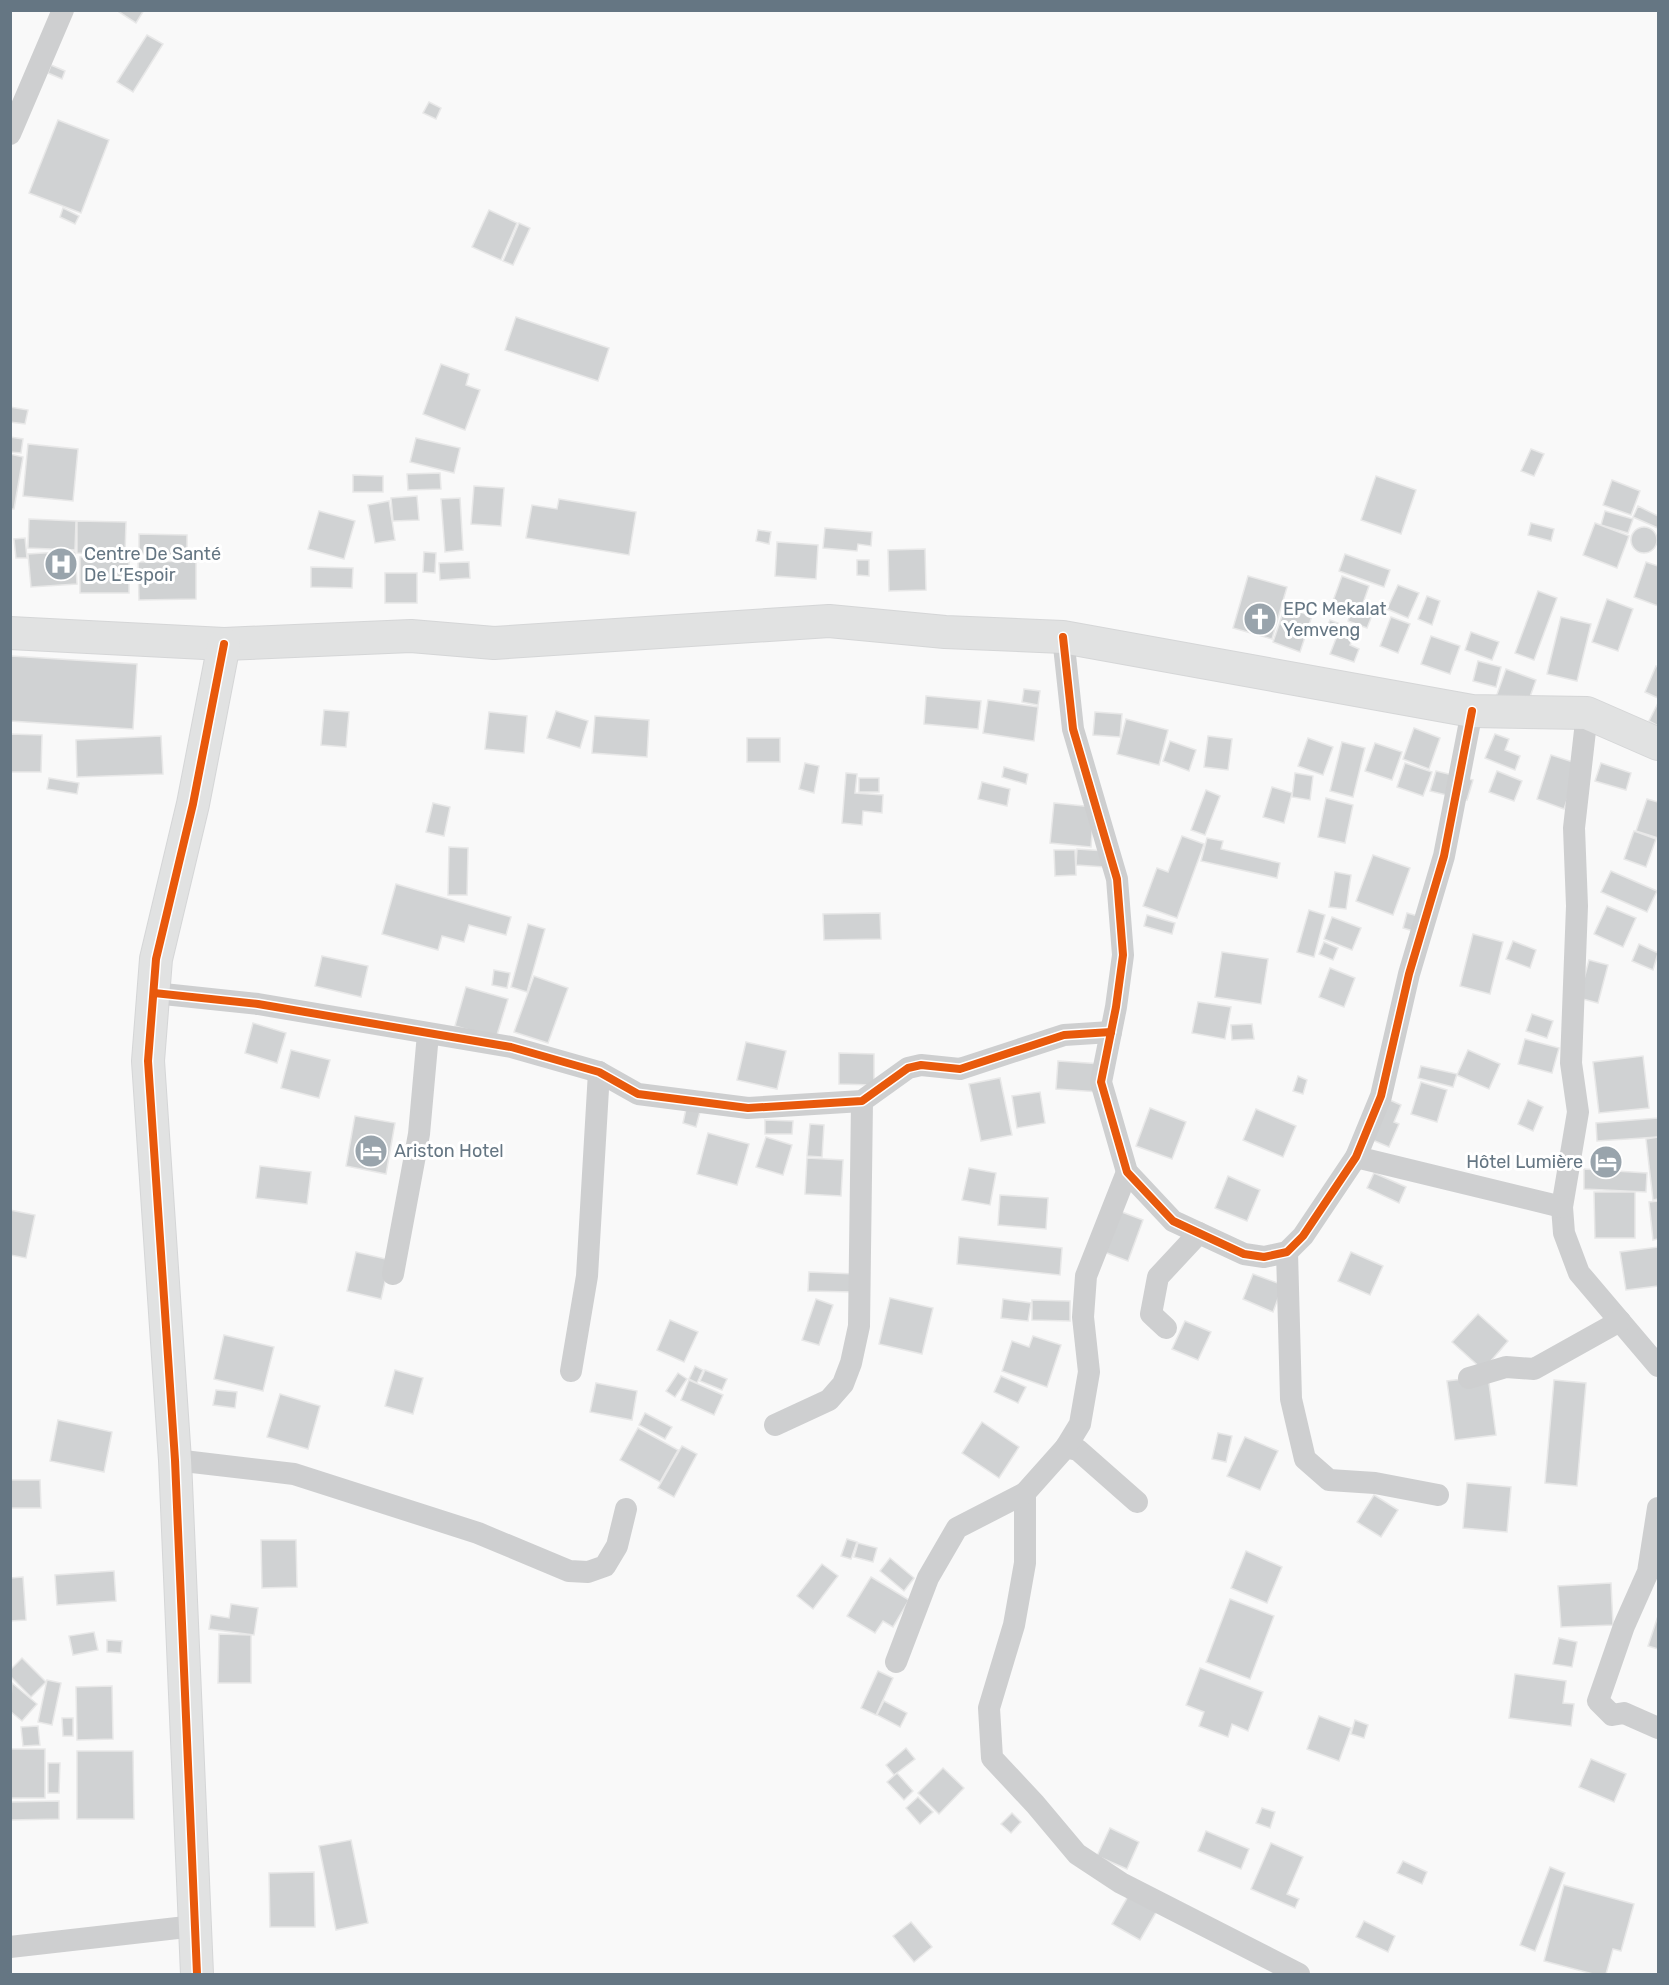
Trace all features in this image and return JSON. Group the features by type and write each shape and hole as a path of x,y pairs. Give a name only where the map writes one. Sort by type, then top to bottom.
{"main road":[{"path":"10,633 225,644 411,636 494,643 829,621 945,632 1063,637 1472,711 1587,713 1659,744"},
{"path":"197,1974 175,1460 148,1061 156,958 193,804 225,644"}],"street":[{"path":"10,134 63,10"},
{"path":"1063,637 1073,729 1117,879 1123,955 1101,1083 1127,1172 1173,1221 1244,1254 1264,1257 1287,1252 1303,1236 1356,1156 1381,1096 1409,974 1444,856 1472,711"},
{"path":"1587,713 1575,828 1577,906 1571,1063 1578,1112 1562,1207 1564,1233 1579,1273 1659,1366"},
{"path":"154,993 258,1004 511,1047 599,1072 638,1094 748,1108 862,1101 908,1068 921,1065 960,1069 1064,1035 1111,1032"},
{"path":"393,1274 419,1134 428,1034"},
{"path":"571,1371 587,1276 599,1072"},
{"path":"775,1425 829,1401 843,1384 851,1363 859,1326 862,1101"},
{"path":"1356,1156 1562,1207"},
{"path":"896,1662 928,1578 957,1528 1025,1493 1066,1447 1080,1424 1089,1372 1083,1317 1086,1276 1127,1172"},
{"path":"1166,1328 1151,1314 1158,1277 1199,1233"},
{"path":"1287,1252 1291,1399 1305,1459 1329,1480 1374,1483 1438,1495"},
{"path":"1469,1378 1506,1367 1534,1368 1620,1321"},
{"path":"1066,1447 1078,1450 1137,1502"},
{"path":"175,1460 294,1474 478,1533 569,1570 588,1572 605,1566 617,1546 626,1509"},
{"path":"1025,1493 1025,1563 1014,1625 989,1708 992,1758 1077,1854 1121,1883 1299,1974"},
{"path":"1659,1508 1648,1572 1624,1626 1598,1701 1612,1715 1624,1713 1659,1728"},
{"path":"10,1947 195,1926"}],"building":[{"path":"116,10 144,10 136,23"},
{"path":"147,35 163,44 133,92 117,82"},
{"path":"51,65 65,71 62,79 48,73"},
{"path":"429,102 441,108 436,119 423,113"},
{"path":"58,120 109,140 81,213 29,193"},
{"path":"63,208 79,216 75,224 60,217"},
{"path":"489,210 517,223 501,260 472,247"},
{"path":"519,223 530,228 513,265 503,261"},
{"path":"516,317 609,348 598,381 505,350"},
{"path":"441,364 469,374 466,385 480,390 465,430 423,414"},
{"path":"10,407 28,410 25,424 10,422"},
{"path":"10,437 23,439 21,453 10,452"},
{"path":"416,438 460,448 454,473 410,462"},
{"path":"28,444 78,449 73,501 23,496"},
{"path":"1531,449 1544,454 1534,476 1521,471"},
{"path":"10,454 23,457 14,509 10,509"},
{"path":"440,473 441,489 408,490 407,474"},
{"path":"353,475 383,476 383,492 353,492"},
{"path":"1376,476 1416,490 1401,534 1361,520"},
{"path":"1612,480 1640,491 1631,515 1603,505"},
{"path":"474,486 504,488 501,526 471,524"},
{"path":"417,496 419,520 393,521 391,498"},
{"path":"460,498 463,550 445,552 441,499"},
{"path":"559,499 636,512 629,555 526,538 532,505 557,509"},
{"path":"389,501 395,540 375,543 368,505"},
{"path":"1638,506 1658,516 1658,528 1633,517"},
{"path":"319,511 355,521 344,559 308,549"},
{"path":"1605,511 1633,519 1628,533 1601,525"},
{"path":"29,519 76,521 75,550 28,548"},
{"path":"77,521 126,522 125,554 77,553"},
{"path":"1531,523 1554,529 1551,541 1528,535"},
{"path":"1595,523 1629,536 1617,568 1583,555"},
{"path":"1644,527 1653,531 1657,540 1653,549 1644,553 1635,549 1631,540 1635,531"},
{"path":"825,528 872,532 871,546 858,544 857,551 823,548"},
{"path":"758,530 771,532 769,544 756,541"},
{"path":"139,534 187,535 187,556 139,554"},
{"path":"25,538 27,558 16,558 14,539"},
{"path":"777,542 818,545 816,579 775,576"},
{"path":"925,549 926,590 889,591 888,550"},
{"path":"75,551 77,584 31,587 28,554"},
{"path":"424,552 436,553 435,573 423,572"},
{"path":"1345,554 1390,570 1384,587 1339,571"},
{"path":"80,557 129,557 129,593 80,593"},
{"path":"857,560 869,560 869,576 857,575"},
{"path":"196,561 196,599 139,600 138,562"},
{"path":"469,562 470,578 440,580 439,563"},
{"path":"1646,562 1658,566 1658,606 1634,597"},
{"path":"311,567 353,568 352,588 311,587"},
{"path":"385,573 417,573 417,603 385,603"},
{"path":"1248,576 1287,587 1272,639 1233,628"},
{"path":"1342,576 1369,586 1362,606 1350,602 1344,617 1329,612"},
{"path":"1398,585 1419,593 1408,618 1387,609"},
{"path":"1538,591 1557,598 1534,660 1515,653"},
{"path":"1427,596 1440,601 1432,625 1418,619"},
{"path":"1607,599 1633,609 1618,651 1592,642"},
{"path":"1353,606 1373,613 1367,628 1348,621"},
{"path":"1285,607 1312,616 1300,652 1273,642"},
{"path":"1391,617 1410,624 1398,653 1380,646"},
{"path":"1561,617 1591,624 1577,681 1547,674"},
{"path":"1330,620 1356,630 1350,645 1359,649 1354,662 1330,654 1337,636 1325,632"},
{"path":"1471,632 1499,642 1492,660 1465,650"},
{"path":"1431,636 1460,646 1450,674 1421,664"},
{"path":"11,656 137,664 133,729 10,721"},
{"path":"1478,661 1501,667 1496,687 1473,681"},
{"path":"1656,666 1658,667 1658,698 1645,692"},
{"path":"1506,669 1536,680 1525,711 1495,700"},
{"path":"1024,689 1040,691 1038,705 1022,702"},
{"path":"926,696 981,701 978,729 924,724"},
{"path":"988,700 1038,707 1034,741 983,733"},
{"path":"1658,703 1658,726 1649,721"},
{"path":"324,710 349,712 346,747 321,745"},
{"path":"556,711 588,721 580,748 547,738"},
{"path":"489,712 527,716 524,753 485,749"},
{"path":"1095,712 1122,714 1120,737 1093,735"},
{"path":"595,716 649,720 647,757 592,753"},
{"path":"1126,719 1168,730 1159,765 1117,754"},
{"path":"1414,728 1440,738 1429,769 1403,759"},
{"path":"10,734 42,735 41,772 10,772"},
{"path":"1495,734 1509,739 1505,750 1520,756 1515,770 1485,758"},
{"path":"161,736 163,774 77,777 76,740"},
{"path":"1208,736 1232,739 1228,770 1204,767"},
{"path":"747,738 780,738 780,762 747,762"},
{"path":"1308,738 1333,747 1323,775 1298,766"},
{"path":"1170,741 1196,750 1189,771 1163,761"},
{"path":"1342,742 1365,748 1353,797 1330,791"},
{"path":"1375,743 1402,752 1392,780 1365,771"},
{"path":"1551,755 1579,764 1564,809 1537,799"},
{"path":"805,763 819,766 814,793 799,789"},
{"path":"1405,763 1432,772 1423,796 1397,787"},
{"path":"1601,763 1631,773 1626,790 1595,781"},
{"path":"1004,767 1028,774 1026,784 1002,777"},
{"path":"1436,771 1473,780 1467,800 1430,791"},
{"path":"1497,771 1522,781 1514,801 1489,792"},
{"path":"846,773 857,774 855,793 883,795 882,813 863,811 862,825 842,823"},
{"path":"1295,773 1313,776 1310,800 1292,797"},
{"path":"49,778 79,783 77,794 47,789"},
{"path":"859,778 879,778 879,792 859,792"},
{"path":"982,782 1010,789 1007,806 978,799"},
{"path":"1272,787 1292,793 1284,823 1263,817"},
{"path":"1206,790 1220,796 1205,835 1191,830"},
{"path":"1326,798 1353,805 1345,843 1318,837"},
{"path":"1647,799 1658,802 1658,838 1636,831"},
{"path":"433,803 450,807 444,836 426,832"},
{"path":"1054,803 1094,807 1091,847 1050,843"},
{"path":"1634,831 1656,839 1646,867 1624,859"},
{"path":"1182,836 1204,844 1177,918 1143,906 1157,868 1168,872"},
{"path":"1207,838 1223,841 1221,849 1280,863 1277,878 1201,861"},
{"path":"449,847 468,848 467,895 448,895"},
{"path":"1077,849 1106,851 1105,867 1076,865"},
{"path":"1054,850 1075,850 1076,875 1055,876"},
{"path":"1373,855 1410,868 1393,915 1356,901"},
{"path":"1611,871 1657,891 1647,912 1601,892"},
{"path":"1335,872 1351,875 1346,909 1329,907"},
{"path":"396,884 511,917 506,935 469,925 464,942 442,936 438,950 382,934"},
{"path":"1607,906 1636,918 1623,947 1594,934"},
{"path":"1309,910 1325,915 1314,957 1297,952"},
{"path":"880,913 881,939 824,940 823,914"},
{"path":"1407,913 1425,918 1420,933 1403,928"},
{"path":"1147,915 1175,923 1172,934 1144,926"},
{"path":"1332,917 1361,928 1352,950 1324,939"},
{"path":"528,924 545,929 527,992 511,987"},
{"path":"1473,934 1503,942 1490,994 1460,986"},
{"path":"1513,941 1536,950 1530,968 1506,959"},
{"path":"1324,942 1338,948 1333,960 1319,954"},
{"path":"1639,944 1658,953 1653,970 1632,961"},
{"path":"1222,952 1268,959 1261,1004 1215,997"},
{"path":"322,956 368,966 361,997 315,986"},
{"path":"1589,960 1608,965 1598,1003 1579,998"},
{"path":"1330,968 1355,978 1344,1007 1319,997"},
{"path":"494,970 510,973 507,988 492,985"},
{"path":"534,976 568,988 548,1043 514,1032"},
{"path":"466,987 508,999 496,1038 455,1026"},
{"path":"1198,1002 1231,1007 1225,1039 1192,1033"},
{"path":"1532,1014 1553,1021 1547,1038 1526,1031"},
{"path":"253,1023 286,1033 277,1063 245,1053"},
{"path":"1252,1024 1254,1039 1232,1040 1231,1025"},
{"path":"1525,1039 1559,1048 1552,1073 1518,1064"},
{"path":"746,1042 786,1051 777,1089 737,1080"},
{"path":"291,1050 330,1060 319,1098 281,1088"},
{"path":"1468,1050 1500,1064 1489,1089 1457,1075"},
{"path":"839,1053 874,1054 874,1085 839,1084"},
{"path":"1643,1056 1649,1108 1599,1113 1593,1062"},
{"path":"1058,1061 1102,1064 1100,1092 1056,1089"},
{"path":"1421,1066 1457,1074 1453,1087 1418,1078"},
{"path":"1298,1076 1307,1080 1303,1094 1293,1091"},
{"path":"1000,1078 1012,1135 981,1141 969,1084"},
{"path":"1421,1082 1447,1090 1437,1122 1411,1114"},
{"path":"1040,1092 1045,1123 1017,1128 1012,1096"},
{"path":"1374,1093 1401,1105 1394,1122 1399,1124 1389,1147 1356,1133"},
{"path":"1528,1100 1543,1107 1533,1131 1518,1124"},
{"path":"1150,1108 1186,1122 1172,1159 1136,1146"},
{"path":"686,1109 700,1112 696,1127 683,1123"},
{"path":"1256,1109 1296,1126 1283,1157 1243,1140"},
{"path":"355,1116 395,1123 386,1174 346,1166"},
{"path":"1658,1118 1658,1137 1597,1141 1596,1123"},
{"path":"765,1120 793,1121 792,1134 765,1134"},
{"path":"810,1124 824,1125 822,1157 807,1156"},
{"path":"708,1133 749,1144 737,1185 697,1174"},
{"path":"766,1137 792,1145 783,1175 756,1167"},
{"path":"1658,1137 1658,1199 1653,1200 1646,1139"},
{"path":"807,1158 843,1160 841,1196 805,1194"},
{"path":"260,1166 311,1172 307,1204 256,1198"},
{"path":"969,1168 996,1173 990,1205 962,1200"},
{"path":"1584,1169 1647,1173 1646,1192 1584,1189"},
{"path":"1374,1173 1406,1187 1399,1203 1367,1188"},
{"path":"1228,1176 1260,1190 1247,1221 1215,1208"},
{"path":"1594,1192 1635,1192 1635,1238 1595,1238"},
{"path":"1000,1195 1048,1198 1046,1229 998,1225"},
{"path":"1658,1201 1658,1239 1653,1240 1649,1202"},
{"path":"1114,1209 1143,1220 1128,1261 1099,1250"},
{"path":"10,1210 35,1215 26,1258 10,1255"},
{"path":"959,1237 1062,1248 1060,1275 957,1264"},
{"path":"1658,1247 1658,1286 1626,1290 1620,1252"},
{"path":"356,1252 390,1260 381,1299 347,1291"},
{"path":"1351,1252 1383,1266 1370,1295 1338,1281"},
{"path":"809,1272 855,1274 855,1292 808,1291"},
{"path":"1253,1274 1283,1285 1273,1312 1243,1299"},
{"path":"890,1298 933,1308 922,1354 879,1344"},
{"path":"816,1299 833,1305 819,1345 802,1340"},
{"path":"1003,1299 1031,1303 1028,1321 1001,1318"},
{"path":"1032,1300 1070,1301 1070,1321 1032,1320"},
{"path":"1478,1314 1508,1341 1483,1370 1452,1342"},
{"path":"670,1320 698,1332 684,1362 657,1350"},
{"path":"1185,1321 1211,1332 1198,1360 1172,1349"},
{"path":"224,1335 274,1347 263,1391 214,1379"},
{"path":"1033,1336 1061,1345 1047,1387 1002,1371 1012,1341 1029,1347"},
{"path":"695,1366 703,1370 697,1383 689,1379"},
{"path":"395,1370 423,1378 413,1414 385,1406"},
{"path":"705,1370 727,1379 722,1390 700,1381"},
{"path":"678,1373 687,1379 675,1397 666,1391"},
{"path":"1001,1376 1026,1387 1018,1403 994,1392"},
{"path":"1488,1376 1496,1435 1455,1440 1447,1381"},
{"path":"689,1380 723,1395 714,1415 681,1400"},
{"path":"1554,1380 1586,1383 1577,1486 1545,1483"},
{"path":"596,1383 637,1391 632,1420 590,1412"},
{"path":"216,1390 237,1392 235,1408 213,1405"},
{"path":"280,1394 320,1406 308,1449 267,1437"},
{"path":"645,1413 672,1427 665,1439 639,1425"},
{"path":"58,1420 112,1432 104,1472 50,1461"},
{"path":"982,1422 1019,1447 999,1478 962,1453"},
{"path":"638,1428 678,1450 660,1482 620,1460"},
{"path":"1218,1433 1232,1436 1226,1462 1212,1459"},
{"path":"1245,1437 1278,1451 1260,1490 1227,1476"},
{"path":"682,1446 697,1454 674,1497 658,1488"},
{"path":"10,1480 40,1480 41,1508 10,1508"},
{"path":"1467,1483 1511,1487 1507,1532 1463,1528"},
{"path":"1374,1495 1398,1510 1381,1537 1357,1522"},
{"path":"847,1539 857,1542 851,1559 841,1556"},
{"path":"261,1540 296,1540 297,1587 262,1588"},
{"path":"858,1543 877,1548 873,1562 854,1557"},
{"path":"1246,1551 1282,1567 1267,1603 1231,1588"},
{"path":"890,1558 914,1578 904,1591 880,1571"},
{"path":"822,1564 838,1576 813,1609 797,1596"},
{"path":"114,1571 116,1601 57,1605 55,1575"},
{"path":"23,1577 26,1620 10,1621 10,1578"},
{"path":"871,1577 909,1600 893,1627 883,1621 875,1633 847,1616"},
{"path":"1611,1583 1613,1625 1561,1627 1558,1586"},
{"path":"1230,1599 1274,1616 1250,1679 1206,1662"},
{"path":"231,1604 258,1608 254,1635 209,1629 211,1615 229,1618"},
{"path":"1658,1616 1658,1649 1648,1646"},
{"path":"94,1632 98,1650 73,1655 69,1636"},
{"path":"219,1634 251,1635 251,1683 218,1683"},
{"path":"1559,1638 1577,1642 1572,1667 1553,1664"},
{"path":"107,1640 122,1641 121,1653 107,1652"},
{"path":"22,1658 46,1682 31,1697 10,1676 10,1670"},
{"path":"1200,1668 1263,1692 1248,1731 1232,1724 1228,1737 1199,1726 1204,1712 1186,1705"},
{"path":"878,1671 893,1678 876,1715 861,1708"},
{"path":"1515,1674 1566,1681 1563,1703 1574,1704 1571,1726 1509,1718"},
{"path":"47,1680 61,1683 52,1725 38,1722"},
{"path":"12,1683 37,1704 22,1721 10,1711"},
{"path":"112,1686 113,1739 77,1740 76,1687"},
{"path":"884,1701 907,1713 900,1727 877,1715"},
{"path":"1319,1716 1351,1728 1339,1761 1307,1749"},
{"path":"62,1718 73,1718 73,1736 63,1736"},
{"path":"1355,1720 1368,1725 1364,1738 1351,1734"},
{"path":"38,1726 40,1745 23,1746 21,1727"},
{"path":"906,1748 915,1759 894,1775 886,1765"},
{"path":"10,1749 45,1749 45,1798 10,1798"},
{"path":"77,1751 133,1751 134,1819 77,1819"},
{"path":"1591,1759 1626,1774 1614,1802 1579,1787"},
{"path":"48,1763 60,1763 59,1793 48,1793"},
{"path":"943,1768 964,1788 939,1814 918,1793"},
{"path":"897,1773 913,1791 904,1800 887,1782"},
{"path":"918,1797 933,1812 920,1824 906,1808"},
{"path":"59,1801 59,1819 10,1820 10,1802"},
{"path":"1262,1808 1275,1812 1270,1828 1256,1823"},
{"path":"1012,1813 1021,1822 1011,1833 1001,1824"},
{"path":"1110,1828 1139,1842 1127,1869 1097,1856"},
{"path":"1206,1831 1249,1849 1241,1869 1198,1851"},
{"path":"351,1840 368,1923 336,1930 319,1846"},
{"path":"1271,1843 1303,1857 1287,1894 1299,1899 1295,1908 1251,1889"},
{"path":"1403,1861 1427,1872 1422,1884 1397,1873"},
{"path":"1550,1867 1565,1873 1535,1951 1520,1945"},
{"path":"314,1872 315,1927 270,1927 269,1873"},
{"path":"1564,1885 1634,1904 1621,1951 1613,1949 1606,1974 1593,1974 1544,1961"},
{"path":"1130,1893 1158,1909 1140,1940 1112,1924"},
{"path":"1364,1921 1395,1936 1388,1952 1356,1937"},
{"path":"911,1922 932,1947 914,1962 893,1936"}],"cycle path":[{"path":"1063,637 1073,729 1117,879 1123,955 1116,1007 1101,1082 1127,1172 1173,1221 1244,1254 1264,1257 1287,1252 1303,1236 1356,1157 1381,1096 1409,974 1444,856 1472,711"},
{"path":"197,1974 175,1460 148,1061 156,959 193,804 224,644"},
{"path":"154,993 258,1004 511,1047 599,1072 638,1094 748,1108 862,1101 908,1068 921,1065 960,1069 1064,1035 1111,1032"}],"place":[{"name":"Centre De Santé De L’Espoir","path":"61,564"},
{"name":"EPC Mekalat Yemveng","path":"1260,619"},
{"name":"Ariston Hotel","path":"371,1151"},
{"name":"Hôtel Lumière","path":"1606,1162"}]}
